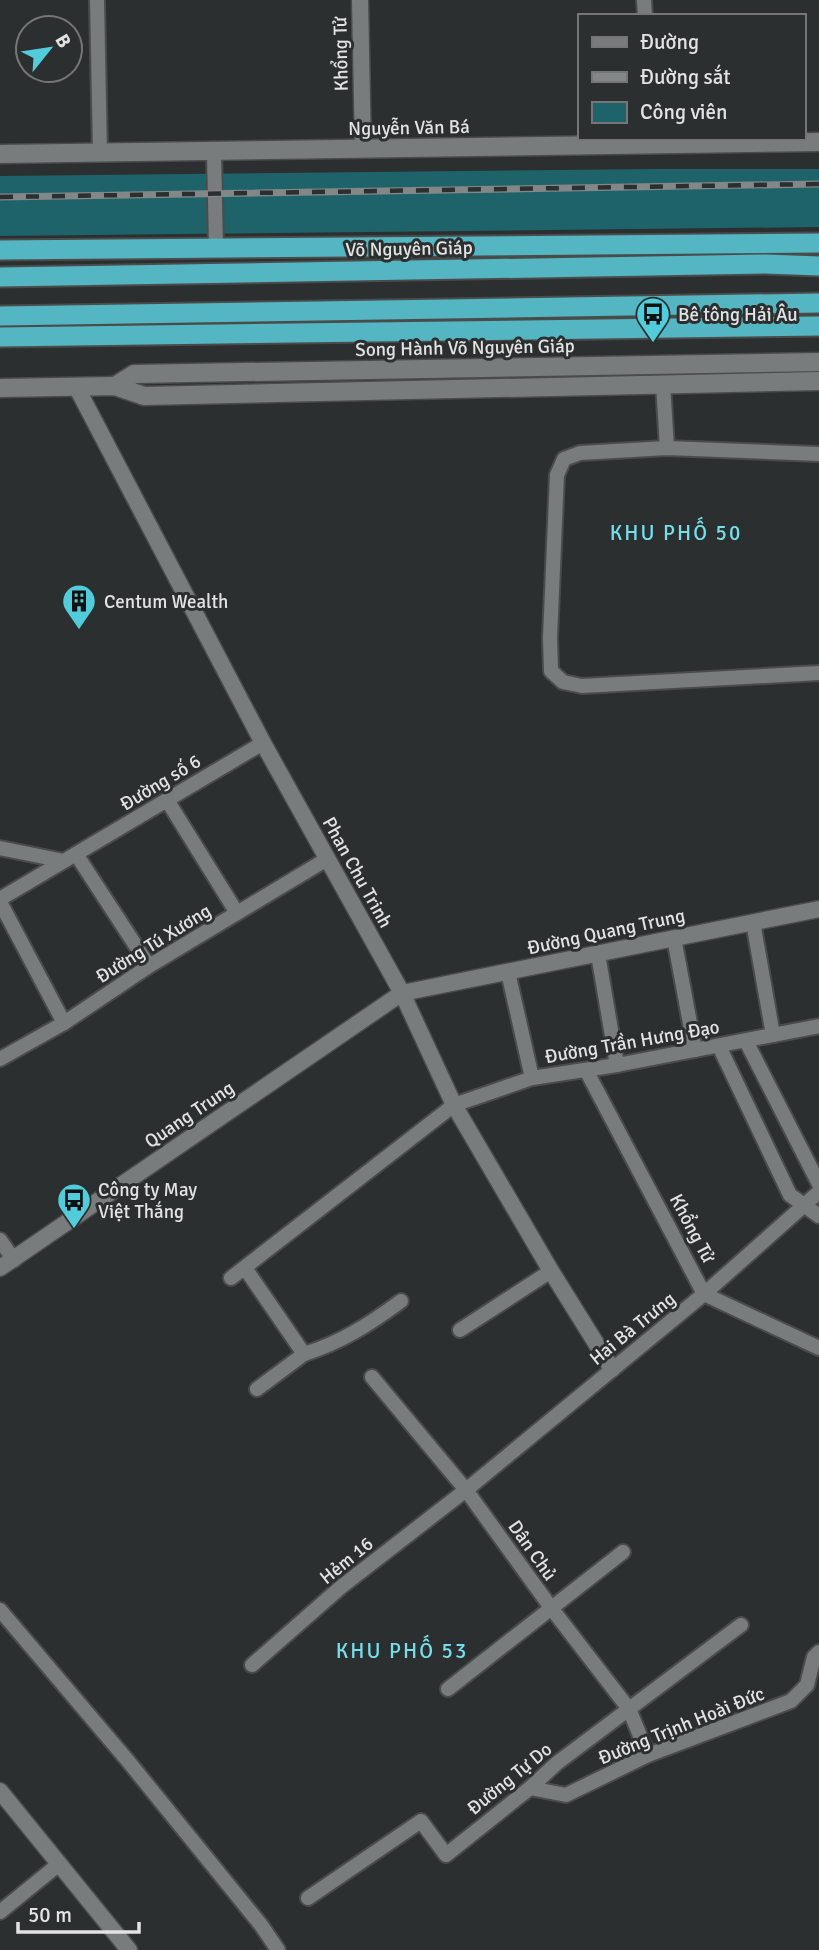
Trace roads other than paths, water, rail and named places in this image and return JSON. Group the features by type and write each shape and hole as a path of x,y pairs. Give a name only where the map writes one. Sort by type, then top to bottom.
{"highway":[{"path":"766,264 791,243"},
{"name":"Võ Nguyên Giáp","path":"0,250 819,243"},
{"path":"634,246 663,266"},
{"name":"Võ Nguyên Giáp","path":"0,277 766,264 819,266"},
{"path":"0,316 819,303"},
{"path":"0,337 819,326"}],"main road":[{"name":"Nguyễn Văn Bá","path":"0,154 363,149 647,141 819,142"},
{"name":"Song Hành Võ Nguyên Giáp","path":"115,386 134,374 819,362"},
{"name":"Song Hành Võ Nguyên Giáp","path":"0,387 115,386 144,396 819,381"}],"street":[{"path":"97,0 100,153"},
{"name":"Khổng Tử","path":"360,0 363,149"},
{"path":"214,151 216,248"},
{"path":"663,384 667,448"},
{"name":"Phan Chu Trinh","path":"77,388 262,743 402,993 454,1105 612,1370"},
{"path":"819,454 667,448 580,453 564,460 558,475 550,638 551,671 563,682 582,686 819,673"},
{"name":"Đường số 6","path":"0,901 262,743"},
{"path":"167,800 237,913"},
{"path":"0,848 70,857 149,966"},
{"name":"Đường Tú Xương","path":"0,1059 64,1023 149,966 327,859"},
{"path":"0,901 64,1023"},
{"name":"Đường Quang Trung","path":"402,993 819,909"},
{"path":"753,922 773,1035"},
{"path":"674,938 695,1050"},
{"path":"598,954 617,1065"},
{"path":"508,972 532,1078"},
{"name":"Quang Trung","path":"7,1264 402,993"},
{"name":"Đường Trần Hưng Đạo","path":"231,1278 454,1105 532,1078 617,1065 819,1026"},
{"path":"746,1041 819,1184"},
{"path":"719,1046 790,1195 819,1216"},
{"name":"Khổng Tử","path":"586,1070 704,1294 819,1348"},
{"name":"Hai Bà Trưng","path":"466,1490 704,1294 819,1192"},
{"path":"0,1240 7,1264"},
{"path":"245,1268 304,1354"},
{"path":"460,1330 551,1271"},
{"path":"257,1389 304,1354 355,1333 401,1301"},
{"name":"Dân Chủ","path":"372,1377 466,1490 551,1609 629,1709 648,1755"},
{"name":"Hẻm 16","path":"252,1665 341,1587 466,1490"},
{"path":"448,1689 623,1552"},
{"path":"0,1610 162,1802 278,1950"},
{"name":"Đường Tự Do","path":"308,1898 421,1821 446,1855 557,1763 741,1625"},
{"name":"Đường Trịnh Hoài Đức","path":"530,1788 566,1795 648,1755 791,1701 807,1685 814,1657 819,1652"},
{"path":"0,1791 129,1950"},
{"path":"0,1912 59,1864"}],"railway":[{"path":"0,197 819,184"}],"place":[{"name":"Bê tông Hải Âu","path":"653,344"},
{"name":"Centum Wealth","path":"79,631"},
{"name":"Công ty May Việt Thắng","path":"74,1230"}],"district":[{"name":"KHU PHỐ 50","path":"676,533"},
{"name":"KHU PHỐ 53","path":"402,1651"}]}
